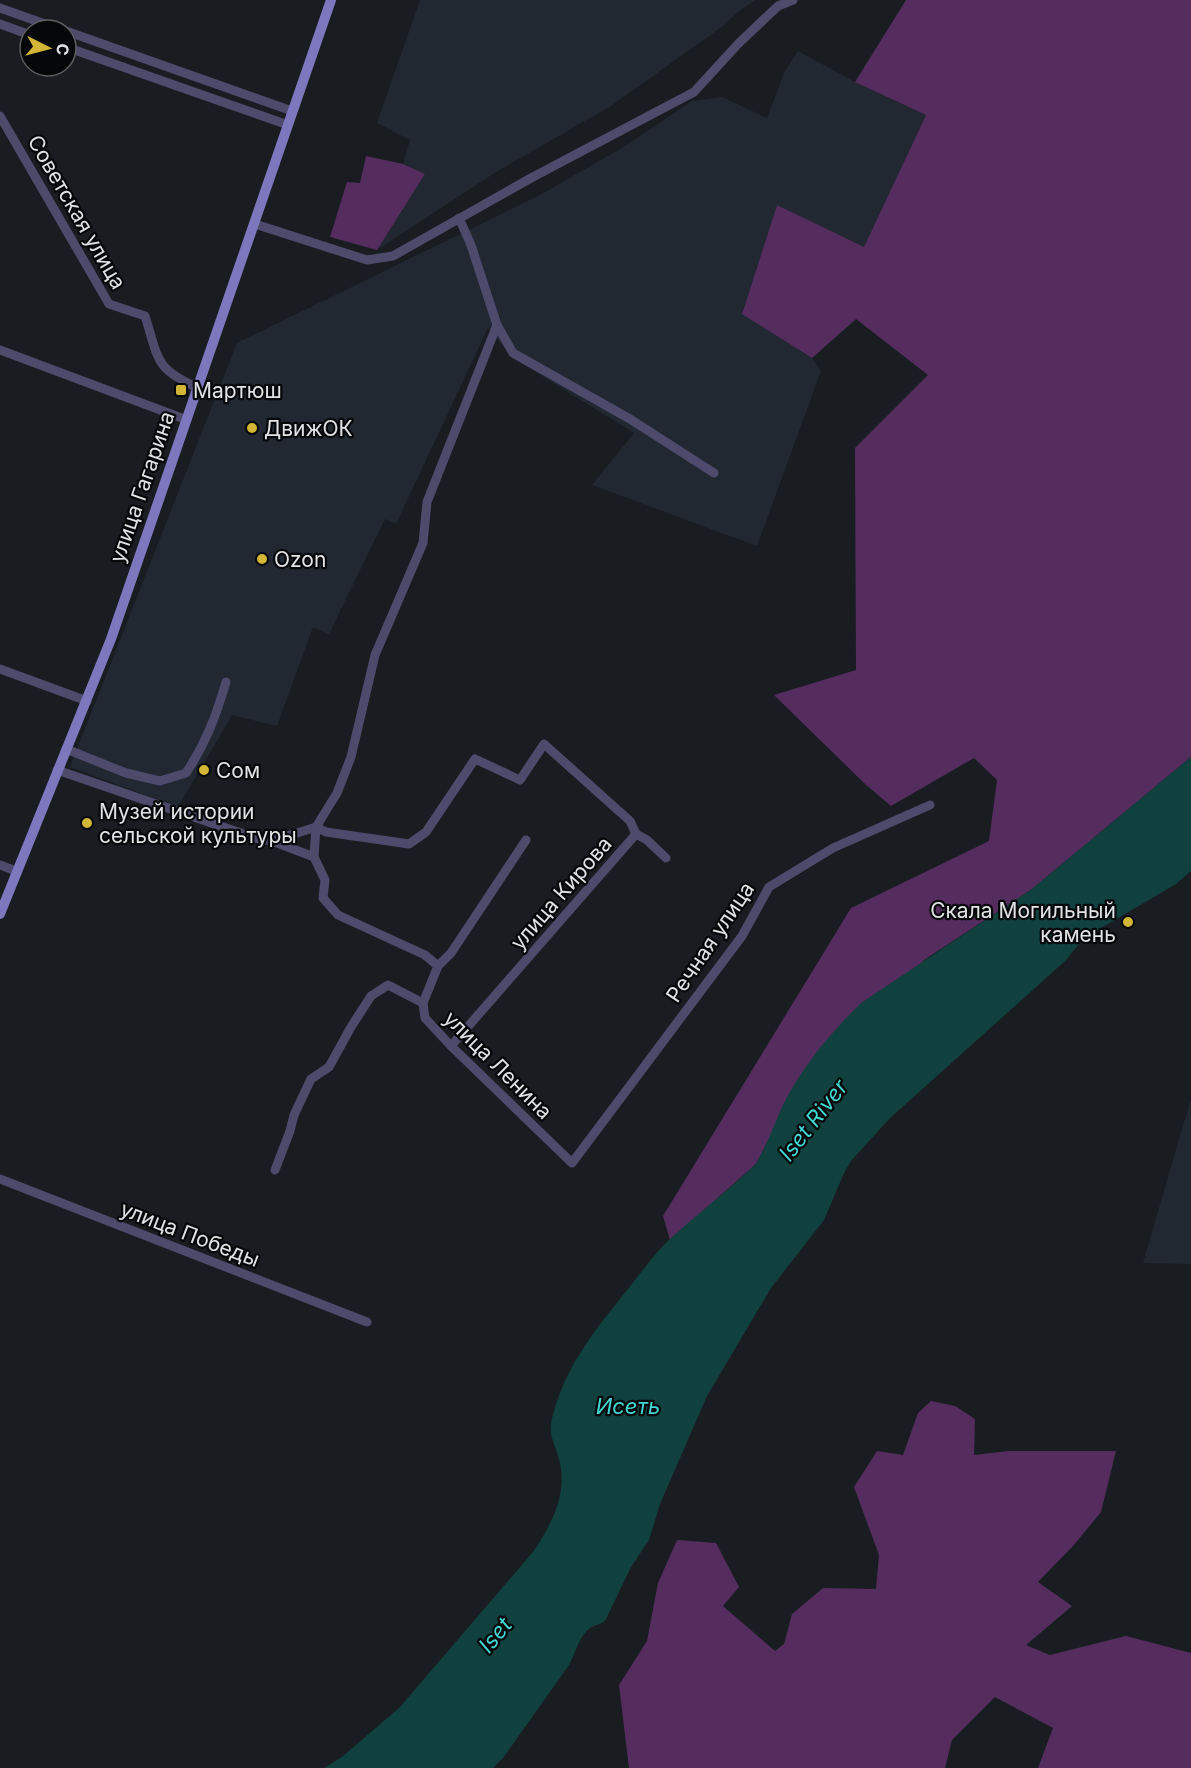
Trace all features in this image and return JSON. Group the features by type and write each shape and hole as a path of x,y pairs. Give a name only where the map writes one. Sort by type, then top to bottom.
{"main road":[{"name":"улица Гагарина","path":"0,914 108,647 331,0"}],"street":[{"path":"255,224 367,260 393,256 694,92 738,44 778,6 793,0"},
{"path":"0,8 28,18"},
{"path":"0,24 18,30"},
{"path":"78,36 292,111"},
{"path":"78,51 288,125"},
{"name":"Советская улица","path":"0,116 109,304 145,316 159,362 175,378 198,388"},
{"path":"459,218 471,244 496,326 513,353 630,419 714,473"},
{"path":"438,966 425,955 338,915 323,898 325,880 314,857 316,826 337,793 351,757 375,655 423,543 428,502 496,326"},
{"path":"0,350 187,420"},
{"path":"0,669 87,701"},
{"path":"66,749 126,773 160,781 186,773 215,721 226,682"},
{"name":"улица Кирова","path":"316,826 326,832 409,844 426,832 475,759 520,780 544,744 630,821 636,834 451,1046"},
{"path":"57,770 255,838 273,841 314,857"},
{"name":"Речная улица","path":"572,1163 742,936 769,887 833,848 930,805"},
{"path":"273,841 316,826"},
{"path":"636,834 647,840 666,858"},
{"name":"улица Ленина","path":"526,840 451,953 438,966 423,1003 425,1018 572,1163"},
{"path":"0,865 16,871"},
{"path":"275,1170 294,1115 311,1079 329,1067 371,996 388,985 423,1003"},
{"name":"улица Победы","path":"0,1179 367,1322"}],"shaded area":[{"path":"420,0 755,0 723,26 611,106 496,172 377,250 425,174 403,164 410,140 377,123"},
{"path":"906,0 1191,0 1191,757 1032,889 924,960 774,1129 756,1164 670,1240 663,1216 851,908 989,841 997,780 974,758 891,806 864,783 774,695 856,670 855,448 928,375 856,319 812,358 742,314 777,205 864,247 926,115 855,82"},
{"path":"798,51 855,82 926,115 864,248 777,205 742,313 812,358 821,371 757,546 592,485 634,433 513,358 488,328 396,524 385,519 329,634 313,627 277,726 232,715 178,807 70,767 237,343 540,195 620,149 692,101 722,97 767,118 784,73"},
{"path":"366,156 403,164 425,174 377,250 330,237 347,182 360,183"},
{"path":"1191,1099 1191,1264 1143,1263 1173,1160"},
{"path":"931,1401 955,1406 975,1419 974,1455 1008,1451 1116,1451 1101,1512 1073,1546 1038,1582 1072,1606 1026,1645 1050,1655 1126,1636 1191,1653 1191,1768 1038,1768 1053,1728 995,1697 952,1740 945,1768 629,1768 619,1685 647,1641 658,1583 677,1540 716,1543 739,1587 723,1606 775,1651 784,1644 792,1614 823,1588 876,1589 879,1555 854,1487 877,1451 903,1455 918,1413"}],"water":[{"name":"Исеть","path":"1191,757 1191,871 1176,884 1084,938 1065,961 889,1119 851,1161 824,1220 771,1288 707,1396 660,1504 649,1540 631,1567 606,1619 590,1628 583,1636 569,1665 503,1758 493,1768 324,1768 342,1757 400,1707 533,1552 551,1521 559,1499 562,1475 551,1427 554,1411 567,1376 595,1331 659,1250 756,1164 791,1091 828,1038 861,1003 1032,889"}],"place":[{"name":"Мартюш","path":"181,390"},
{"name":"ДвижОК","path":"252,428"},
{"name":"Ozon","path":"262,559"},
{"name":"Сом","path":"204,770"},
{"name":"Музей истории сельской культуры","path":"87,823"},
{"name":"Скала Могильный камень","path":"1128,922"}],"water label":[{"name":"Iset River","path":"813,1120"},
{"name":"Iset","path":"495,1635"}]}
